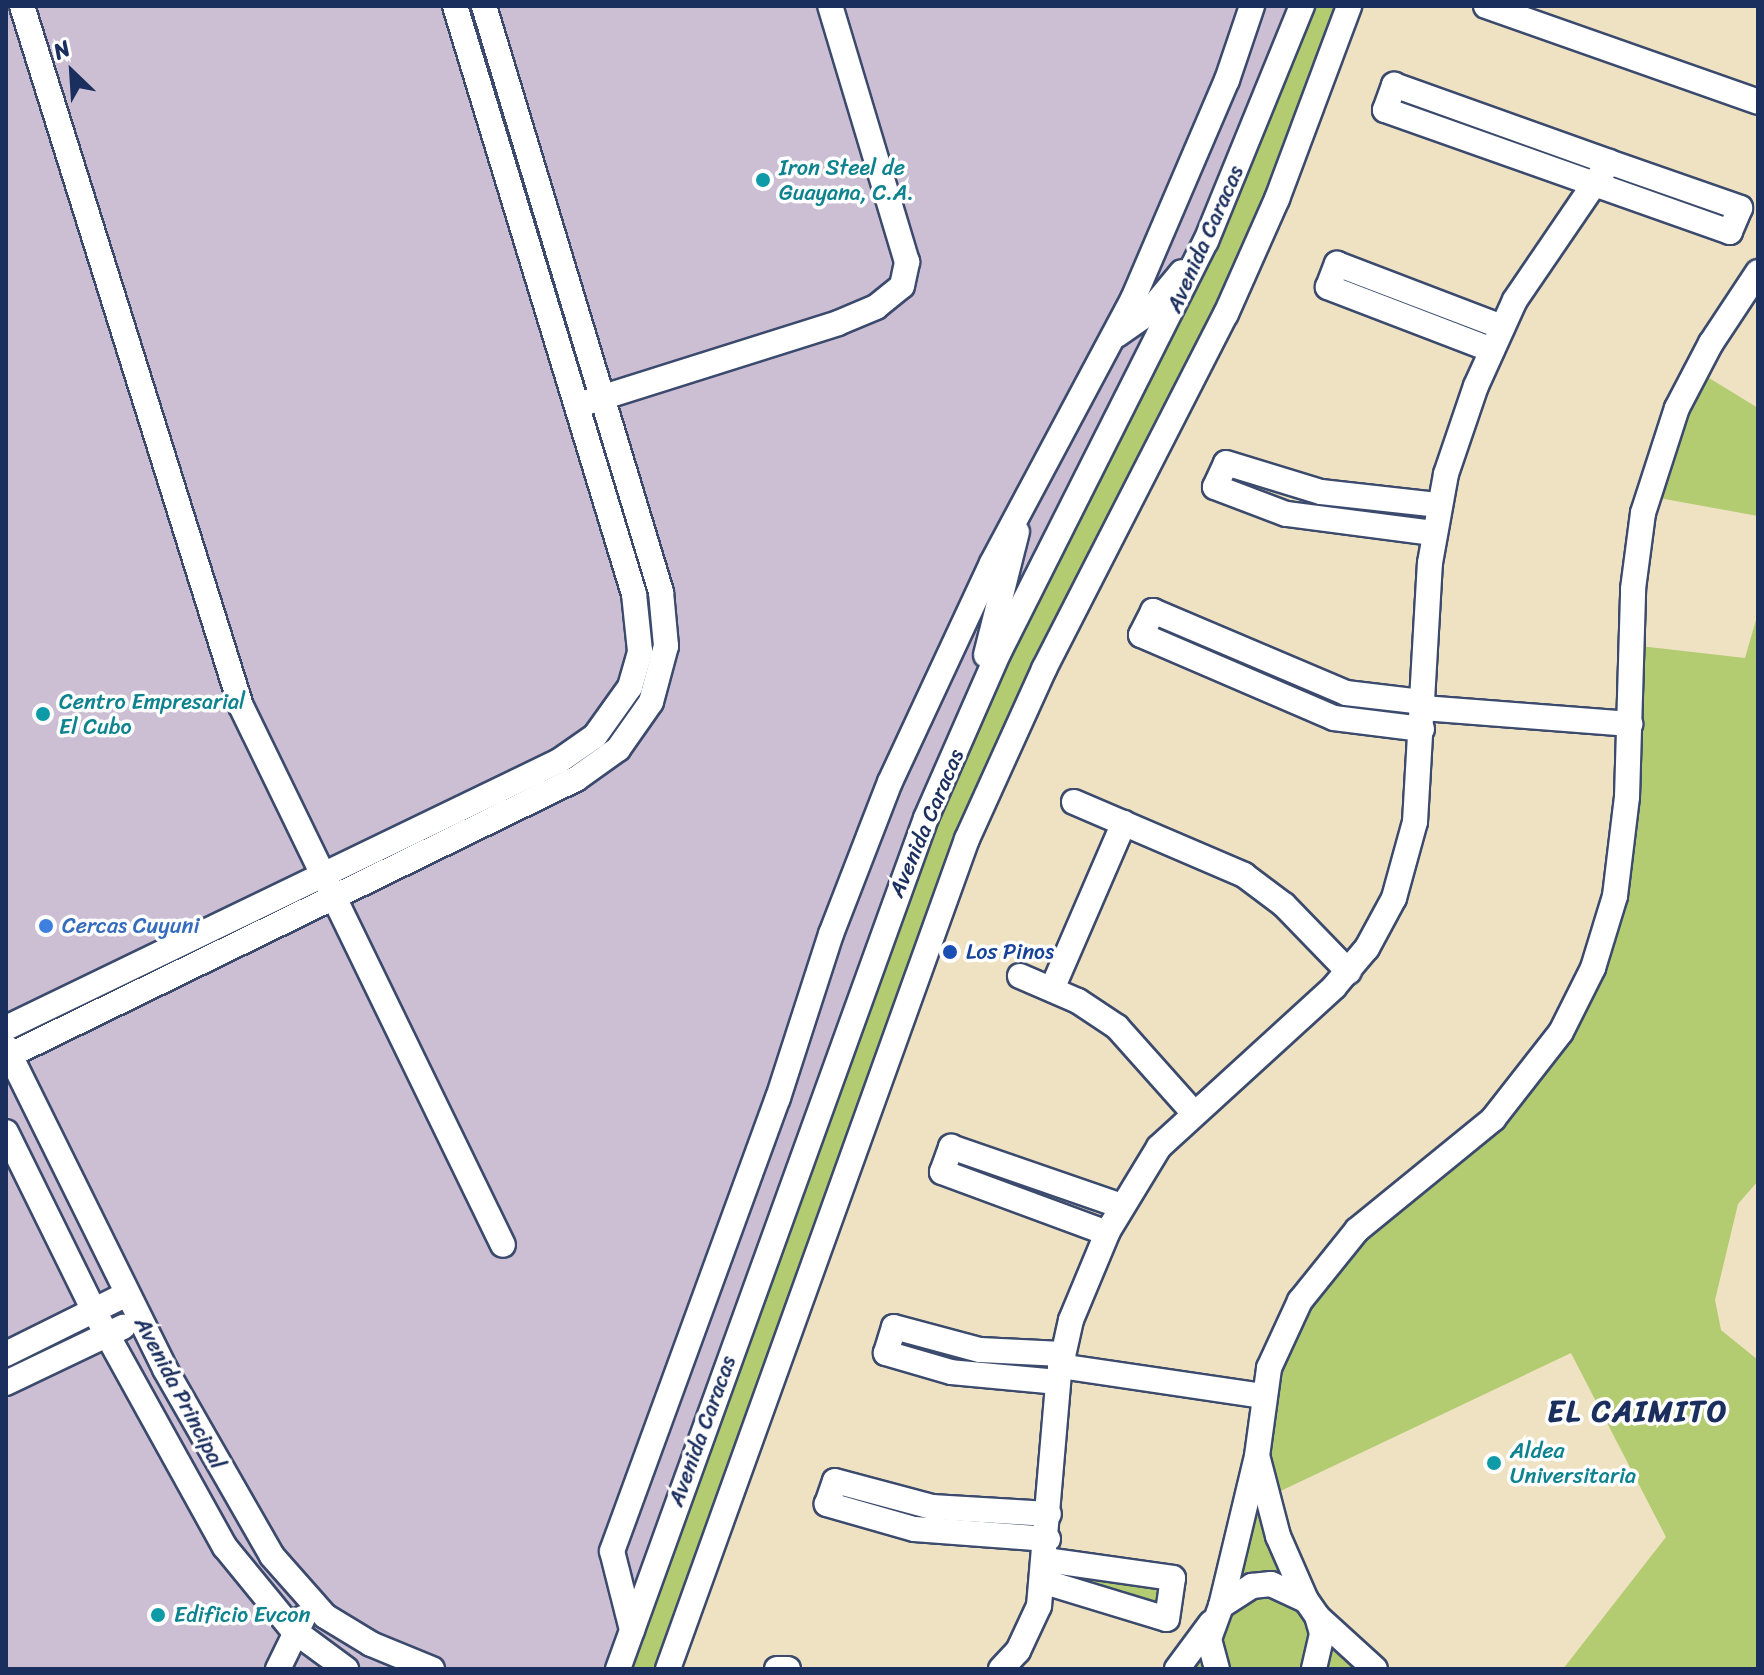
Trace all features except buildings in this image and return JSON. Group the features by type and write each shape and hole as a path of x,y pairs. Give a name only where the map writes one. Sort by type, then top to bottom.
{"street":[{"path":"6,11 22,6 218,642 253,734 503,1245"},
{"path":"7,1053 333,899 514,798 595,736 623,702 636,670 641,634 634,594 455,6"},
{"path":"6,1028 322,877 514,798 576,779 618,749 644,715 664,665 661,592 484,6"},
{"path":"578,405 838,323 876,307 902,286 907,262 830,6"},
{"path":"632,1630 612,1567 624,1510 725,1248 831,934 890,782 992,563 1115,337 1227,80 1252,6"},
{"name":"Avenida Caracas","path":"618,1669 894,898 999,652 1206,241 1302,6"},
{"name":"Avenida Caracas","path":"668,1669 967,839 1032,694 1233,300 1349,6"},
{"path":"1486,6 1551,17 1758,102"},
{"path":"1394,85 1740,208 1730,232 1594,183 1385,110 1394,85"},
{"path":"1001,1669 1030,1630 1047,1560 1060,1367 1107,1233 1159,1147 1193,1112 1349,972 1380,926 1410,849 1433,533 1439,505 1502,327 1533,270 1609,162"},
{"path":"1115,337 1148,313 1206,241"},
{"path":"1492,350 1328,287 1337,264 1502,327"},
{"path":"1217,1669 1209,1639 1257,1456 1269,1368 1315,1276 1357,1230 1493,1119 1566,1022 1593,968 1615,896 1630,724 1633,589 1652,480 1690,381 1758,272"},
{"path":"1433,533 1299,516 1215,487 1226,463 1321,492 1439,505"},
{"path":"967,726 1021,514"},
{"path":"1422,713 1346,693 1153,611 1141,635 1334,718 1422,713 1630,724"},
{"path":"1074,802 1214,861 1265,889 1349,972"},
{"path":"1052,989 1124,823"},
{"path":"1020,976 1052,989 1117,1027 1193,1112"},
{"name":"Avenida Principal","path":"7,1053 139,1318 256,1531 312,1605 371,1644 432,1669"},
{"name":"Avenida Principal","path":"6,1132 94,1311 219,1538 259,1594 293,1630 346,1669"},
{"path":"1107,1233 942,1172 951,1147 1121,1206"},
{"path":"6,1354 127,1294"},
{"path":"6,1383 139,1318"},
{"path":"1060,1367 951,1372 886,1353 894,1327 969,1348 1060,1367 1264,1396"},
{"path":"1257,1456 1278,1536 1322,1634 1314,1669"},
{"path":"1047,1560 914,1529 827,1504 835,1481 932,1507 1049,1514"},
{"path":"1177,1669 1217,1614 1252,1586 1271,1584 1311,1608 1375,1669"},
{"path":"278,1669 293,1630 312,1605"},
{"path":"777,1669 788,1669"}],"shaded area":[{"path":"6,6 1302,6 617,1669 6,1669"}],"green space":[{"path":"1302,6 1349,6 1277,199 1026,707 668,1669 617,1669 899,884 1121,417"},
{"path":"1696,370 1758,408 1758,516 1648,496"},
{"path":"1758,613 1758,1181 1738,1204 1715,1300 1721,1330 1758,1360 1758,1669 1563,1669 1666,1537 1571,1353 1268,1497 1291,1567 1375,1669 1177,1669 1213,1622 1300,1301 1515,1094 1605,933 1631,645 1745,658"},
{"path":"1047,1560 1173,1578 1167,1619 1045,1582"}],"place":[{"name":"Iron Steel de Guayana, C.A.","path":"763,180"},
{"name":"Centro Empresarial El Cubo","path":"43,714"},
{"name":"Cercas Cuyuni","path":"46,926"},
{"name":"Los Pinos","path":"950,952"},
{"name":"Aldea Universitaria","path":"1494,1463"},
{"name":"Edificio Evcon","path":"158,1615"}],"district":[{"name":"EL CAIMITO","path":"1638,1411"}]}
